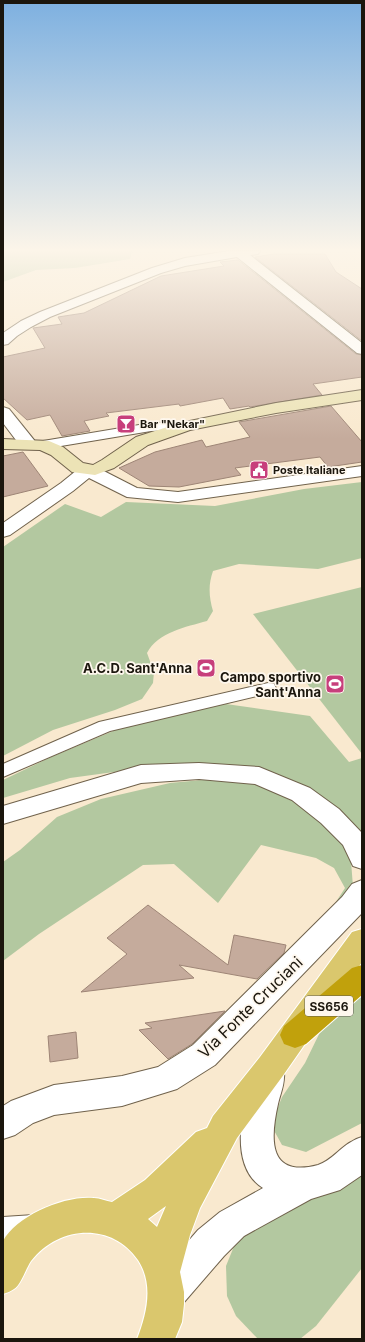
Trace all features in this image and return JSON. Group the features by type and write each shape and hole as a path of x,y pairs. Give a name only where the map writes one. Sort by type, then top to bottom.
{"highway":[{"name":"SS656","path":"295,1035 362,977"}],"main road":[{"path":"116,1220 157,1192 225,1127 295,1035 362,940"},
{"path":"295,1035 362,965"},
{"path":"164,1283 172,1235 186,1199 225,1127"},
{"path":"4,1265 21,1245 39,1228 61,1218 84,1214 106,1216 127,1225 145,1239 158,1258 164,1283 166,1307 160,1332 156,1339"}],"street":[{"path":"4,338 19,328 50,314"},
{"path":"317,314 362,350"},
{"path":"3,531 67,487 88,470 102,468 142,441 186,426 276,408 362,395"},
{"path":"3,412 35,444"},
{"path":"3,444 35,444 57,451 78,468 88,470 133,493 178,497 362,471"},
{"path":"3,814 140,774 199,771 259,776 301,794 330,816 353,840 362,859"},
{"name":"Via Fonte Cruciani","path":"3,1124 22,1112 54,1100 122,1091 166,1079 204,1055 352,905 362,891"},
{"path":"271,1067 258,1122 260,1157 265,1168 272,1176 286,1182 307,1183"},
{"path":"164,1283 232,1224 307,1183 328,1178 349,1165 362,1153"}],"lane":[{"path":"35,444 151,427 186,426"},
{"path":"3,772 105,726 268,688"},
{"path":"3,1230 39,1228"}],"green space":[{"path":"362,482 362,558 318,569 239,564 213,571 210,581 210,591 213,611 207,621 173,631 158,640 152,646 147,653 154,672 153,683 142,699 115,710 53,730 3,756 3,547 65,504 101,517 126,502 215,506 304,489"},
{"name":"Campo sportivo Sant'Anna","path":"362,587 362,754 253,614"},
{"path":"226,704 310,716 349,762 362,758 362,853 282,781 136,769 70,778 3,798 3,780 51,757 130,724"},
{"path":"223,778 283,789 341,839 351,861 353,887 321,925 345,888 334,868 316,858 261,845 218,903 174,864 143,865 39,934 3,961 3,862 20,850 57,817 101,799 170,783"},
{"path":"362,981 362,1123 306,1152 282,1145 271,1125 282,1097 305,1063 322,1028"},
{"path":"362,1160 362,1268 316,1326 300,1339 258,1339 236,1316 227,1296 226,1266 241,1229"}],"building":[{"path":"80,314 305,314 356,354 362,355 362,377 313,384 322,395 250,407 230,409 223,398 180,406 179,404 106,413 109,416 84,421 90,431 62,436 50,415 27,420 3,398 3,357 45,348 33,328 62,324 58,317"},
{"path":"327,314 362,314 362,341"},
{"path":"331,406 362,442 362,462 328,467 320,457 235,468 241,475 179,487 149,486 119,468 155,452 202,440 206,447 250,437 239,422"},
{"path":"23,452 48,486 3,497 3,456"},
{"path":"148,905 228,965 234,935 286,945 284,953 257,979 179,965 194,978 81,992 127,954 107,938"},
{"path":"225,1011 192,1044 168,1059 139,1030 152,1028 145,1023"},
{"path":"76,1032 78,1058 50,1062 48,1036"}],"place":[{"name":"Bar \"Nekar\"","path":"126,424"},
{"name":"Poste Italiane","path":"259,470"},
{"name":"A.C.D. Sant'Anna","path":"206,668"},
{"name":"Campo sportivo Sant'Anna","path":"335,684"}]}
